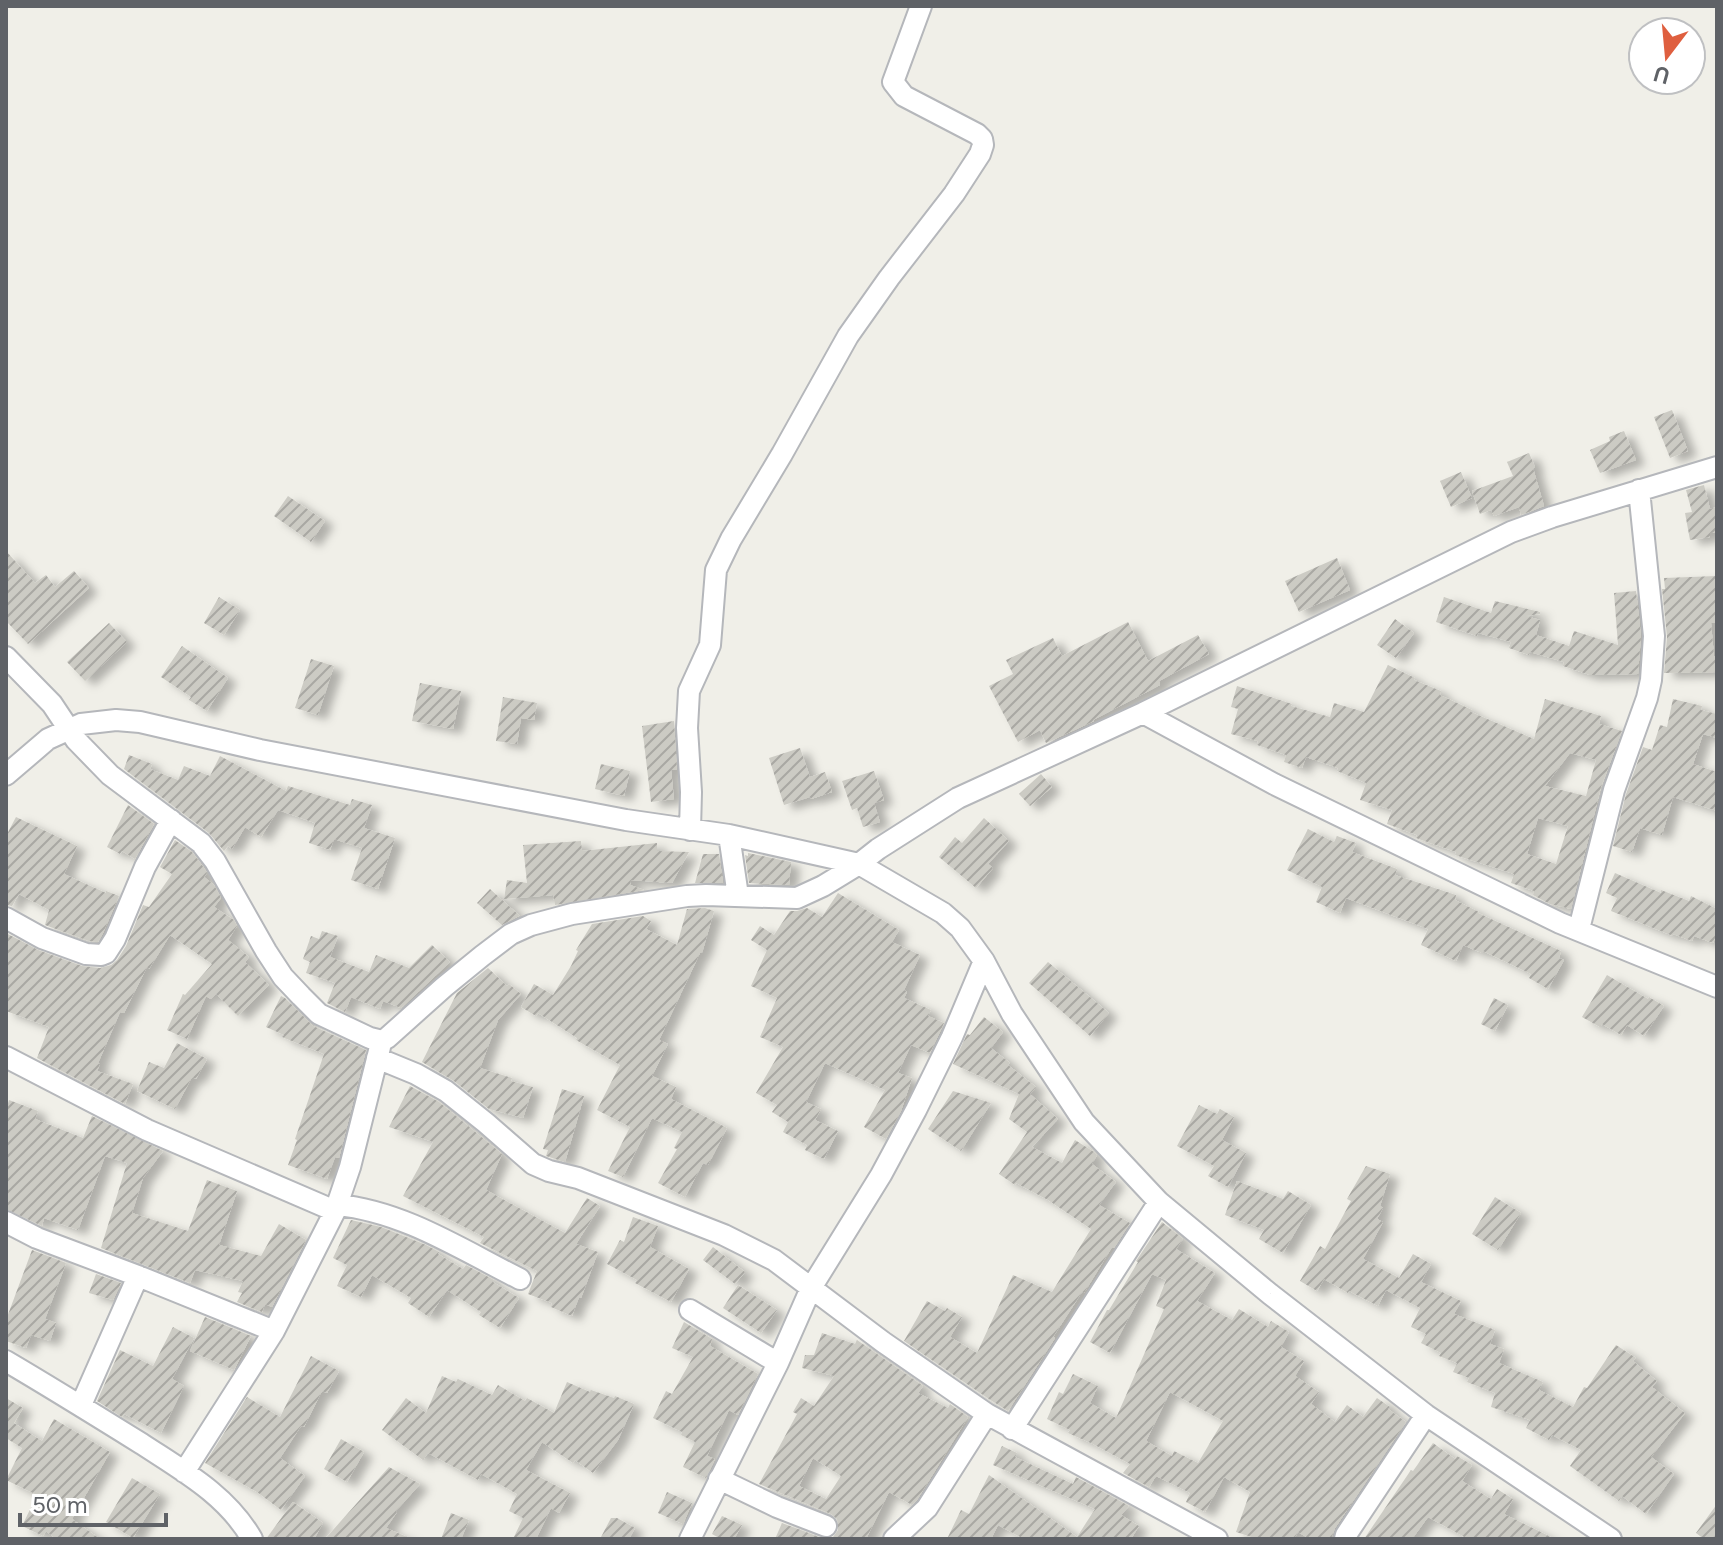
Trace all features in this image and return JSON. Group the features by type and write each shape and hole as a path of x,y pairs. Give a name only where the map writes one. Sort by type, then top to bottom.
{"street":[{"path":"690,830 689,691 710,645 716,570 848,336 954,194 983,145 977,134 904,96 893,82 921,6"},
{"path":"184,1472 274,1331 336,1208 350,1167 380,1049 444,987 511,934 572,914 687,896 797,898 823,886 958,798 1143,713 1511,532 1717,467"},
{"path":"1579,929 1614,790 1651,680 1654,636 1639,490"},
{"path":"6,657 61,717 86,752 110,775 201,843 215,861 283,977 319,1014 370,1038 380,1049 446,1091 533,1164 578,1178 724,1235 774,1260 883,1342 987,1414 1217,1539"},
{"path":"1143,713 1274,784 1560,923 1717,987"},
{"path":"61,717 140,722 260,750 626,820 867,857 960,928 984,961 1012,1014 1084,1122 1159,1202 1270,1294 1426,1415 1611,1539"},
{"path":"6,775 48,739 61,717"},
{"path":"6,918 42,938 86,954 106,953 154,848 171,820"},
{"path":"729,835 738,896"},
{"path":"690,1539 778,1363 811,1288 881,1175 916,1110 952,1037 984,961"},
{"path":"6,1057 147,1130 336,1208 356,1207 382,1213 520,1279"},
{"path":"1012,1429 1159,1202"},
{"path":"6,1222 37,1238 274,1331"},
{"path":"81,1405 138,1276"},
{"path":"690,1310 778,1363"},
{"path":"6,1361 184,1472 225,1502 252,1539"},
{"path":"894,1539 927,1508 987,1414"},
{"path":"1345,1539 1426,1415"},
{"path":"719,1479 826,1526"}],"building":[{"path":"1672,410 1688,451 1670,458 1654,417"},
{"path":"1624,431 1636,460 1600,473 1590,450"},
{"path":"1529,453 1544,506 1521,515 1519,507 1494,516 1491,510 1480,514 1472,491 1513,476 1507,462"},
{"path":"1461,472 1472,498 1451,507 1440,481"},
{"path":"1704,485 1710,509 1717,507 1717,532 1710,533 1710,537 1690,540 1685,513 1692,512 1686,490"},
{"path":"288,496 325,521 311,542 274,516"},
{"path":"6,551 35,583 46,575 55,587 74,571 89,588 28,644 6,621"},
{"path":"1337,558 1350,590 1299,612 1285,581"},
{"path":"1716,576 1717,623 1711,623 1717,672 1664,673 1667,637 1662,589 1665,589 1664,578"},
{"path":"1636,591 1641,636 1638,674 1590,675 1563,666 1564,662 1509,648 1511,642 1478,633 1477,636 1436,622 1444,597 1491,613 1495,601 1540,612 1526,616 1540,620 1536,635 1569,646 1574,631 1618,645 1614,593"},
{"path":"219,597 240,610 224,635 204,623"},
{"path":"1395,619 1414,633 1396,658 1377,645"},
{"path":"1128,622 1148,661 1198,635 1209,654 1094,721 1046,743 1040,730 1018,742 989,686 1013,674 1006,660 1053,638 1062,656"},
{"path":"109,623 127,642 85,681 67,662"},
{"path":"182,646 228,678 207,711 161,677"},
{"path":"311,659 334,666 318,715 295,708"},
{"path":"1388,665 1441,691 1440,695 1471,712 1534,739 1545,699 1601,716 1599,724 1622,731 1601,787 1571,909 1550,904 1533,895 1534,891 1511,883 1514,874 1455,855 1456,852 1387,824 1392,810 1360,800 1366,783 1337,771 1338,768 1306,757 1302,768 1284,762 1286,755 1257,745 1258,741 1231,734 1238,709 1231,707 1237,686 1330,717 1334,703 1364,712","holes":["1570,753 1596,760 1586,796 1545,786","1538,818 1568,826 1556,864 1527,854"]},
{"path":"420,683 461,691 453,729 412,721"},
{"path":"503,697 537,703 534,720 521,718 517,744 496,741"},
{"path":"1673,699 1702,706 1701,710 1717,714 1717,738 1703,734 1693,764 1717,772 1717,811 1673,797 1662,835 1640,828 1632,852 1613,846 1626,794 1643,747 1652,750 1660,725 1667,727"},
{"path":"674,721 677,770 671,770 674,799 651,802 642,726"},
{"path":"800,748 810,777 825,772 832,792 784,805 769,758"},
{"path":"129,755 152,764 150,769 178,780 184,766 210,776 220,756 286,791 288,786 350,805 352,799 372,805 364,828 395,838 378,889 351,880 362,848 334,839 330,850 309,843 315,823 278,810 261,837 245,827 232,849 228,846 224,851 209,833 124,769"},
{"path":"601,764 630,771 624,796 595,789"},
{"path":"874,771 884,800 874,803 880,822 863,827 857,808 852,810 842,781"},
{"path":"1041,774 1052,787 1030,806 1019,794"},
{"path":"128,805 154,824 135,859 107,847"},
{"path":"16,817 77,846 64,874 119,896 98,942 45,925 49,910 19,894 12,906 6,905 6,836"},
{"path":"984,818 1009,841 988,864 993,868 976,888 939,857 955,837 962,843"},
{"path":"1308,829 1334,842 1337,836 1356,843 1352,852 1397,869 1395,875 1456,895 1455,900 1478,913 1561,951 1559,958 1564,960 1548,989 1529,978 1531,974 1483,951 1463,945 1456,961 1421,945 1428,929 1346,898 1340,913 1316,902 1322,887 1287,870"},
{"path":"175,840 192,852 207,873 204,877 214,885 221,898 214,907 234,920 237,926 228,940 249,957 245,962 269,985 238,1016 216,994 211,999 206,996 187,1039 167,1030 183,994 212,964 170,935 149,969 147,967 124,1013 120,1012 98,1063 97,1071 133,1084 125,1104 37,1058 49,1027 6,1011 6,933 38,950 82,966 100,968 111,965 126,946 143,905 149,907 172,874 160,867"},
{"path":"581,841 582,851 657,843 657,851 689,852 672,883 631,880 630,885 644,890 555,905 553,895 504,899 507,880 527,883 523,845"},
{"path":"748,853 791,862 789,885 749,883 745,855 748,856"},
{"path":"703,854 719,854 723,883 695,883"},
{"path":"1615,873 1661,893 1661,890 1689,901 1691,896 1717,909 1717,933 1713,943 1694,936 1692,941 1673,936 1611,911 1617,898 1606,893"},
{"path":"490,889 520,916 502,925 477,903"},
{"path":"838,893 899,930 892,942 920,955 904,990 907,992 904,998 931,1010 928,1016 944,1023 930,1053 911,1045 898,1073 912,1078 901,1111 886,1139 864,1127 885,1090 825,1063 806,1102 821,1109 815,1120 838,1131 824,1159 805,1150 807,1145 783,1132 788,1122 772,1112 777,1105 756,1093 783,1047 760,1037 777,998 751,986 767,950 751,940 760,926 774,935 790,911 807,908 822,917"},
{"path":"687,909 714,911 702,953 659,1040 668,1044 652,1076 676,1087 671,1099 727,1128 708,1165 703,1163 685,1197 658,1183 677,1149 674,1148 682,1132 652,1118 623,1177 608,1171 630,1127 597,1110 620,1065 576,1040 538,1013 536,1016 521,1007 534,984 553,995 592,924 643,916 651,921 646,929 677,945"},
{"path":"322,931 338,936 330,957 369,972 376,955 409,968 432,945 450,962 401,1008 383,1001 380,1009 351,997 345,1012 327,1003 335,983 306,973 310,962 303,959 311,936 319,939"},
{"path":"1048,962 1109,1013 1090,1036 1029,983"},
{"path":"488,968 521,994 498,1020 480,1068 533,1087 523,1118 489,1109 454,1081 422,1062 457,993"},
{"path":"1607,975 1664,1006 1644,1036 1627,1025 1621,1035 1582,1017"},
{"path":"281,996 313,1026 366,1050 339,1158 335,1157 327,1179 288,1165 324,1054 266,1027"},
{"path":"1494,998 1508,1005 1495,1031 1481,1024"},
{"path":"984,1017 1003,1032 991,1048 1036,1087 1030,1094 1058,1119 1032,1147 1062,1163 1075,1140 1094,1152 1097,1155 1092,1164 1116,1182 1099,1205 1130,1223 1082,1292 1008,1411 904,1341 927,1301 962,1317 950,1337 977,1353 1013,1275 1052,1292 1091,1229 1048,1200 999,1174 1027,1132 1009,1119 1019,1094 953,1064 967,1034 970,1035"},
{"path":"177,1043 207,1059 196,1079 192,1077 175,1109 137,1091 149,1062 164,1068"},
{"path":"410,1086 439,1102 502,1154 486,1190 565,1233 587,1198 600,1206 576,1244 598,1252 572,1316 551,1307 552,1303 528,1294 537,1271 480,1243 484,1237 403,1196 433,1142 389,1127"},
{"path":"562,1089 584,1096 565,1162 546,1156 548,1150 543,1149"},
{"path":"953,1091 991,1103 961,1151 928,1129"},
{"path":"9,1100 38,1111 35,1119 83,1138 92,1116 163,1151 143,1178 132,1213 188,1231 207,1180 237,1191 219,1245 261,1256 279,1224 306,1240 272,1307 265,1304 262,1312 237,1302 243,1281 195,1270 190,1283 101,1248 127,1163 105,1156 78,1230 44,1218 42,1226 6,1209 6,1110"},
{"path":"1199,1105 1217,1114 1220,1109 1234,1117 1222,1140 1246,1153 1228,1187 1208,1176 1214,1166 1177,1146"},
{"path":"1366,1166 1390,1174 1380,1206 1383,1208 1377,1219 1383,1222 1363,1259 1399,1278 1413,1254 1431,1264 1421,1282 1461,1301 1454,1314 1495,1330 1490,1344 1504,1349 1499,1363 1543,1382 1539,1390 1573,1407 1616,1345 1636,1358 1633,1361 1657,1381 1652,1387 1685,1413 1651,1457 1674,1474 1646,1514 1622,1496 1619,1501 1570,1466 1581,1450 1552,1435 1549,1440 1526,1428 1530,1420 1491,1407 1495,1393 1467,1382 1469,1378 1453,1372 1457,1363 1439,1356 1441,1353 1421,1343 1426,1334 1411,1327 1420,1308 1386,1290 1378,1306 1324,1279 1317,1291 1300,1281 1320,1246 1325,1249 1351,1201 1347,1199"},
{"path":"1237,1181 1283,1199 1288,1191 1311,1205 1283,1253 1259,1239 1264,1230 1225,1215"},
{"path":"1495,1197 1521,1213 1498,1250 1472,1234"},
{"path":"633,1217 658,1226 650,1247 689,1269 671,1302 607,1264 620,1240 624,1242"},
{"path":"351,1220 381,1227 426,1245 463,1269 466,1265 494,1280 519,1298 500,1328 447,1290 429,1317 408,1303 411,1298 372,1275 361,1297 337,1286 347,1265 333,1258"},
{"path":"1162,1222 1183,1239 1176,1249 1215,1273 1197,1301 1232,1320 1239,1309 1268,1327 1271,1321 1289,1332 1281,1347 1304,1361 1295,1376 1319,1392 1311,1404 1335,1422 1347,1405 1363,1417 1377,1398 1406,1422 1335,1528 1331,1539 1310,1539 1298,1532 1294,1539 1258,1539 1236,1532 1250,1492 1224,1477 1205,1512 1186,1502 1190,1493 1156,1476 1149,1487 1123,1473 1130,1464 1047,1419 1059,1392 1063,1394 1073,1374 1098,1386 1090,1403 1116,1418 1164,1309 1156,1306 1166,1280 1152,1274 1110,1353 1090,1342","holes":["1170,1392 1223,1421 1198,1463 1174,1451 1172,1456 1146,1441"]},
{"path":"713,1247 745,1272 735,1284 703,1260"},
{"path":"32,1250 66,1263 45,1319 56,1323 50,1341 31,1335 26,1348 6,1341 6,1320"},
{"path":"96,1274 121,1283 113,1300 89,1293"},
{"path":"738,1285 777,1310 761,1333 723,1308"},
{"path":"205,1317 251,1336 234,1370 190,1351"},
{"path":"684,1322 712,1339 710,1346 758,1374 738,1415 729,1410 707,1456 715,1459 706,1478 683,1467 695,1442 653,1418 666,1391 672,1394 693,1357 672,1348"},
{"path":"173,1327 194,1338 172,1379 184,1386 161,1433 124,1414 122,1417 97,1401 120,1350 153,1366"},
{"path":"822,1333 855,1344 857,1340 923,1386 918,1393 948,1408 950,1404 968,1417 917,1500 912,1505 889,1492 866,1539 775,1539 782,1523 822,1538 833,1537 838,1530 837,1519 759,1484 797,1414 793,1412 801,1398 814,1406 834,1376 802,1368 805,1355 814,1355","holes":["813,1458 841,1476 826,1499 799,1486"]},
{"path":"311,1356 339,1371 327,1393 322,1391 304,1427 301,1426 280,1458 305,1476 281,1510 257,1492 205,1463 247,1397 280,1417"},
{"path":"442,1376 456,1382 458,1379 492,1395 498,1385 554,1413 567,1382 634,1404 618,1440 593,1473 542,1442 526,1470 570,1493 559,1513 551,1508 536,1539 513,1539 523,1518 509,1511 517,1494 481,1474 478,1480 428,1453 423,1460 382,1430 406,1398 426,1413"},
{"path":"6,1398 23,1408 14,1423 42,1441 54,1419 110,1452 72,1519 100,1539 56,1539 46,1531 43,1536 22,1526 37,1495 6,1480 22,1448 6,1438"},
{"path":"341,1439 364,1452 347,1482 324,1469"},
{"path":"1433,1443 1455,1459 1457,1456 1472,1465 1462,1481 1491,1499 1497,1489 1513,1499 1504,1514 1555,1539 1468,1539 1428,1517 1412,1539 1364,1539"},
{"path":"1002,1446 1017,1453 1015,1457 1073,1484 1076,1477 1129,1506 1121,1515 1139,1526 1131,1539 1024,1539 998,1525 991,1539 947,1539 961,1510 969,1514 989,1475 1077,1537 1095,1509 993,1465"},
{"path":"389,1467 420,1484 396,1511 386,1528 412,1539 325,1539"},
{"path":"132,1478 160,1494 133,1538 106,1522"},
{"path":"667,1492 692,1503 683,1524 658,1513"},
{"path":"293,1502 323,1523 314,1539 266,1539"},
{"path":"1717,1504 1717,1533 1713,1539 1704,1539 1696,1533"},
{"path":"451,1513 469,1520 461,1539 441,1539"},
{"path":"722,1516 742,1525 734,1539 721,1539 712,1534"},
{"path":"611,1518 635,1528 629,1539 600,1539"}]}
